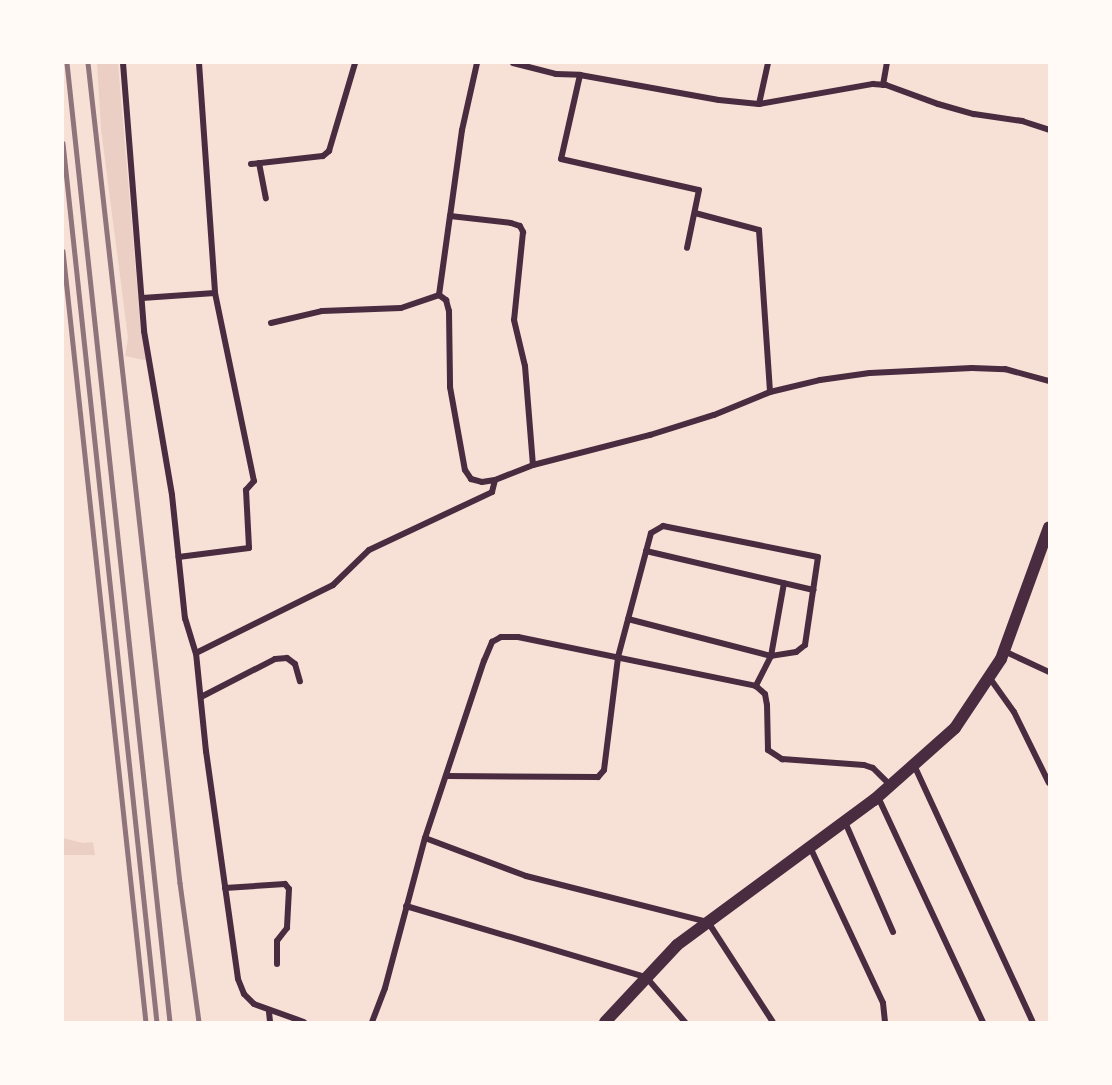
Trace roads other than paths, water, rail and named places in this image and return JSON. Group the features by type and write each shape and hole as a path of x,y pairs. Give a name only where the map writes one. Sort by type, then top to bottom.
{"main road":[{"path":"605,1022 677,945 878,797 955,728 1004,651 1049,527"}],"street":[{"path":"123,63 141,298 179,557 185,618 196,653 238,979 244,994 254,1004 304,1022"},
{"path":"179,557 249,548 246,490 254,481 215,293 199,63"},
{"path":"266,198 255,164 323,156 329,151 355,63"},
{"path":"439,295 462,130 477,63"},
{"path":"513,63 556,74 580,75 719,100 759,104 883,85 974,114 1022,121 1049,130"},
{"path":"759,104 768,63"},
{"path":"883,85 887,63"},
{"path":"580,75 561,159 699,190 687,248"},
{"path":"695,213 759,230 770,392"},
{"path":"450,216 511,223 520,226 523,232 514,320 525,366 533,465"},
{"path":"141,298 215,293"},
{"path":"271,323 322,311 401,308 439,295"},
{"path":"439,295 446,300 449,311 450,387 465,470 471,479 482,482 495,480 533,465 650,435 714,415 770,392 820,380 870,373 1005,369 1049,381"},
{"path":"196,653 333,585 369,550 492,492 495,480"},
{"path":"446,776 598,777 604,770 618,657 651,533 663,526 818,557 805,645 796,652 771,656 628,620"},
{"path":"646,552 814,590"},
{"path":"756,686 771,656 784,583"},
{"path":"372,1022 385,988 425,838 492,642 501,637 518,637 756,686 765,694 768,750 783,759 864,765 873,768 890,785"},
{"path":"1004,651 1049,672"},
{"path":"201,697 275,659 287,658 296,664 300,681"},
{"path":"989,677 1014,712 1049,783"},
{"path":"914,764 1033,1022"},
{"path":"878,797 983,1022"},
{"path":"844,821 893,932"},
{"path":"425,838 526,876 708,922 772,1022"},
{"path":"810,846 883,1003 885,1022"},
{"path":"225,888 285,884 289,889 287,927 277,941 277,963"},
{"path":"406,906 646,977 685,1022"},
{"path":"269,1011 270,1022"}],"railway":[{"path":"67,63 170,1022"},
{"path":"88,63 180,883 199,1022"},
{"path":"63,143 157,1022"},
{"path":"63,251 146,1022"}]}
